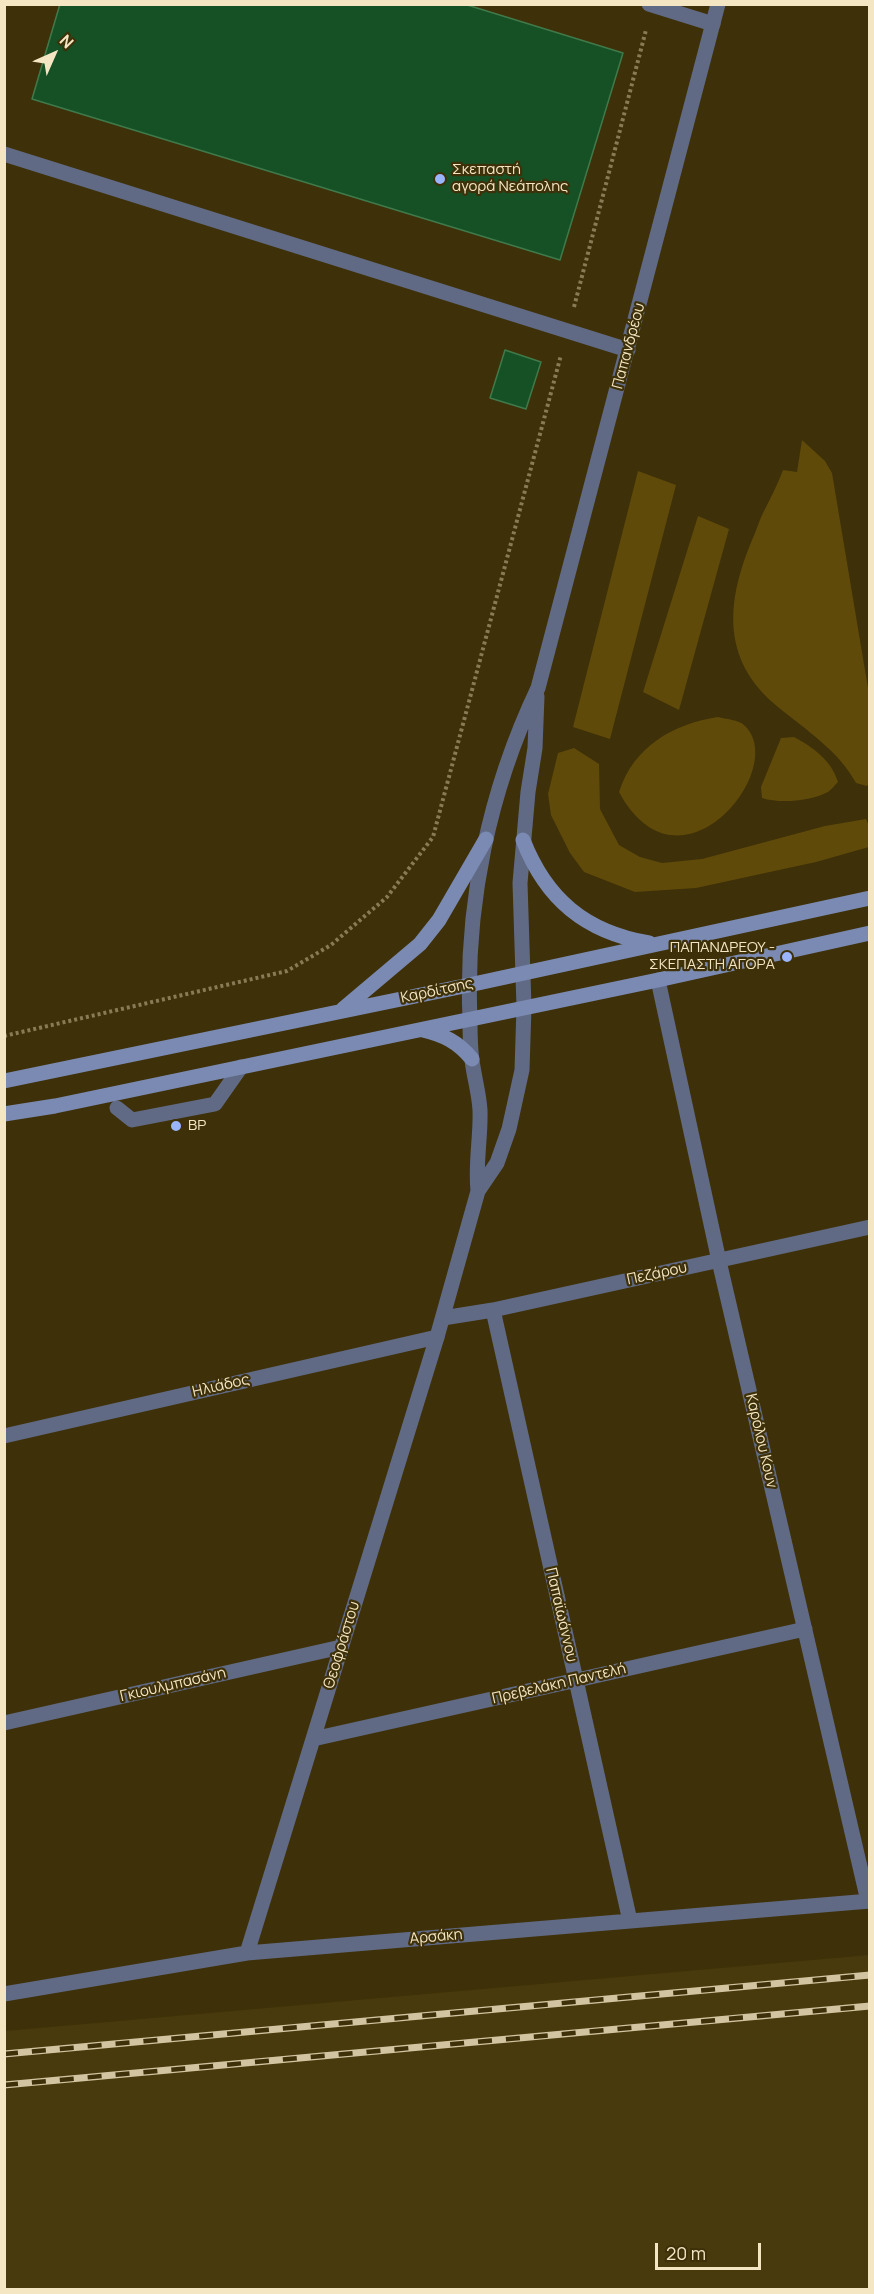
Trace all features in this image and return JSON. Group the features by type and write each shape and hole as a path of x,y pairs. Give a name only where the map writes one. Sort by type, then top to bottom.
{"main road":[{"path":"340,1011 420,944 439,920 486,839"},
{"path":"523,840 538,873 572,911 609,932 655,944"},
{"name":"Καρδίτσης","path":"4,1081 469,985 870,898"},
{"path":"4,1114 55,1106 658,980 870,933"},
{"path":"420,1029 440,1034 453,1041 472,1059"}],"street":[{"name":"Παπανδρέου","path":"538,687 718,4"},
{"path":"651,5 713,24"},
{"path":"4,154 628,350"},
{"path":"478,1191 476,1172 480,1112 472,1059 469,985 474,904 486,839 513,741 538,687"},
{"path":"478,1191 497,1163 516,1101 522,1070 524,1007 520,883 535,748 538,687"},
{"name":"Καρόλου Κουν","path":"658,980 719,1261 869,1901"},
{"path":"117,1108 132,1120 215,1104 241,1067"},
{"name":"Θεοφράστου","path":"247,1953 443,1318 478,1191"},
{"name":"Πεζάρου","path":"443,1318 493,1310 870,1227"},
{"name":"Παπαϊωάννου","path":"493,1310 630,1921"},
{"name":"Ηλιάδος","path":"4,1436 437,1336"},
{"name":"Πρεβελάκη Παντελή","path":"313,1739 805,1629"},
{"name":"Γκιουλμπασάνη","path":"4,1723 341,1647"},
{"name":"Αρσάκη","path":"4,1994 247,1953 869,1901"}],"path":[{"path":"4,1036 287,971 331,945 387,897 433,837 568,331 651,5"}],"shaded area":[{"path":"802,440 825,461 832,473 869,694 870,782 867,786 856,783 849,771 831,751 759,688 745,668 737,647 734,603 745,557 783,470 797,472"},
{"path":"638,471 676,485 610,739 573,727"},
{"path":"698,516 729,529 679,710 643,692"},
{"path":"718,717 742,723 755,745 753,769 741,794 722,817 698,832 671,835 644,823 619,792 634,762 657,740 671,732 701,720"},
{"path":"794,737 821,755 838,782 828,792 804,799 778,801 762,798 761,787 781,738"},
{"path":"574,748 599,764 600,809 619,845 640,857 662,863 702,859 825,826 866,819 869,826 869,847 816,862 696,888 635,892 584,872 570,853 551,815 548,794 558,753"},
{"path":"869,1955 869,2289 5,2289 5,2031"}],"building":[{"name":"Σκεπαστή αγορά Νεάπολης","path":"60,4 464,4 623,53 560,260 32,99"},
{"path":"505,350 541,362 526,409 490,398"}],"railway":[{"path":"4,2054 870,1975"},
{"path":"4,2085 870,2006"}],"place":[{"name":"Σκεπαστή αγορά Νεάπολης","path":"440,179"},
{"name":"ΠΑΠΑΝΔΡΕΟΥ - ΣΚΕΠΑΣΤΗ ΑΓΟΡΑ","path":"787,957"},
{"name":"BP","path":"176,1126"}]}
